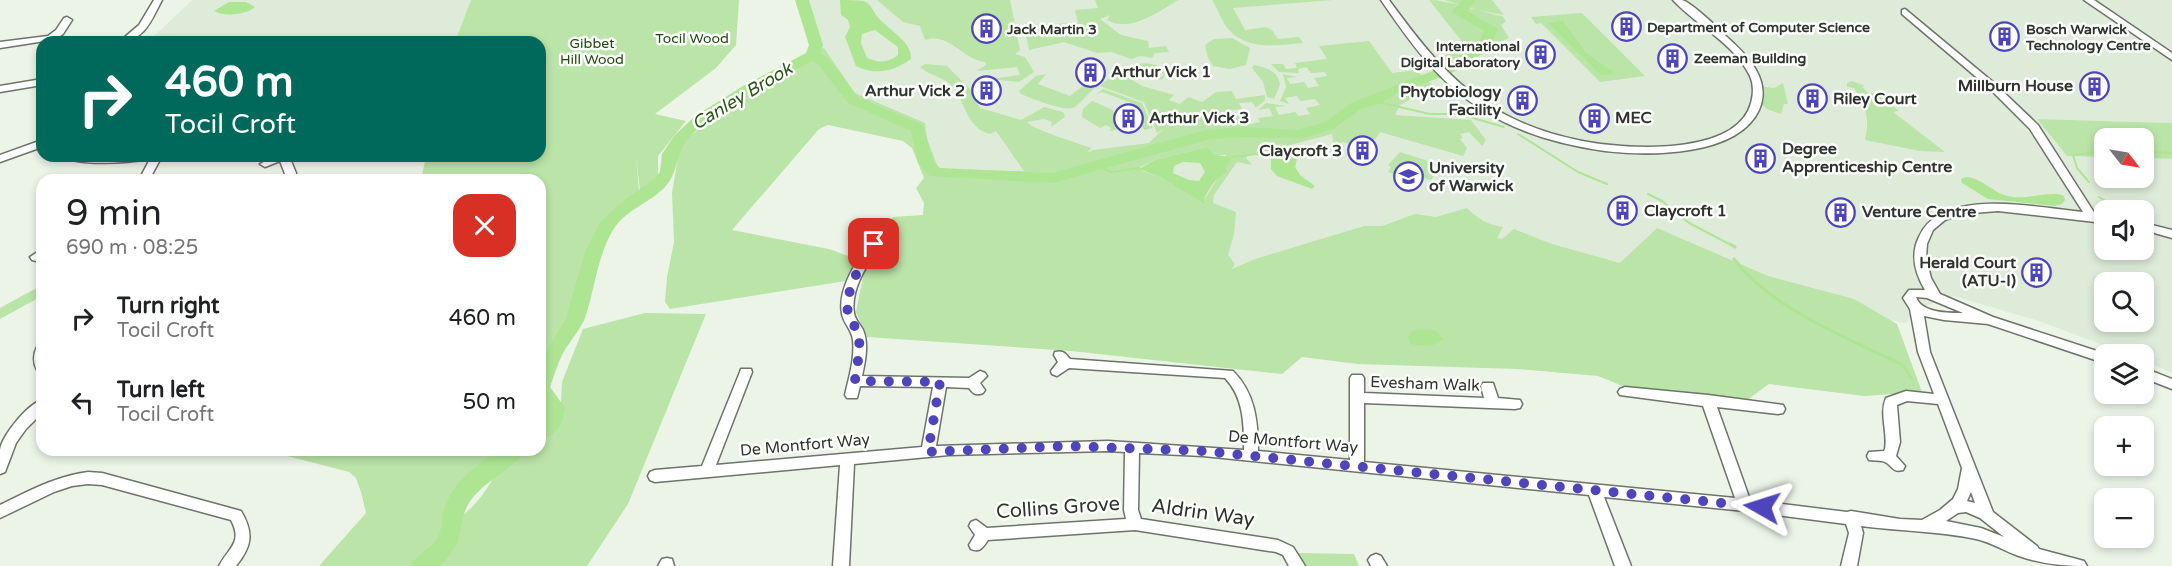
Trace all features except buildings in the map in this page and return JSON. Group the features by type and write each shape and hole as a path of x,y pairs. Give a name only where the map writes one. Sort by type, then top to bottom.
{"street":[{"path":"132,36 143,27 158,0"},
{"path":"1385,0 1439,72 1454,86 1495,113 1525,128 1564,140 1606,148 1646,150 1709,142 1732,132 1749,118 1757,101 1756,78 1746,61 1677,0"},
{"path":"2088,0 2172,57"},
{"path":"1905,12 1991,85 2034,127 2091,216"},
{"path":"58,36 67,20"},
{"path":"0,45 36,42"},
{"path":"0,89 36,83"},
{"path":"0,159 36,145"},
{"path":"265,164 270,162"},
{"path":"1978,534 1994,532 1924,352 1917,308 1909,298 1918,292 1923,279 1920,254 1925,231 1938,219 1950,213 1991,208 2094,217"},
{"path":"2154,230 2172,234"},
{"path":"874,244 847,289 848,315 858,332 860,343 853,388 940,382 977,383"},
{"path":"1922,333 1946,306 1923,279"},
{"path":"1918,292 1989,320 2094,355"},
{"path":"1917,308 1940,315 1989,320"},
{"path":"1061,363 1228,374 1239,382 1248,406 1251,456"},
{"path":"707,471 747,368"},
{"path":"2154,377 2172,384"},
{"name":"Evesham Walk","path":"1357,378 1357,466"},
{"path":"928,452 940,382"},
{"name":"Evesham Walk","path":"1488,386 1492,402"},
{"path":"1625,392 1778,407"},
{"path":"1887,460 1894,440 1889,407 1891,402 1906,396 1943,400"},
{"name":"Evesham Walk","path":"1358,398 1515,404"},
{"path":"1708,400 1745,505"},
{"path":"0,468 5,446 16,428 36,410"},
{"name":"De Montfort Way","path":"655,476 928,452 1066,446 1132,447 1357,466 1745,505 1900,525 1926,525 1978,534"},
{"name":"Aldrin Way","path":"1132,447 1131,510 1135,525 1278,546 1288,551 1296,566"},
{"path":"841,566 847,459"},
{"path":"1955,509 1967,486 1970,466"},
{"path":"0,512 71,480 102,479 236,515 243,526 244,537 237,555 227,566"},
{"path":"1594,490 1623,566"},
{"name":"De Montfort Way","path":"1926,525 1955,509 1971,506 2043,556"},
{"name":"De Montfort Way","path":"1955,509 1957,522 1978,534 1999,543 2079,566"},
{"path":"1850,566 1856,533 1851,518"},
{"name":"Collins Grove","path":"979,535 1135,525"}],"shaded area":[{"path":"192,0 681,0 546,40 546,36 154,36"},
{"name":"University of Warwick","path":"807,0 2172,0 2172,123 2037,119 2067,156 2094,157 2094,188 2154,188 2154,158 2172,159 2172,373 2154,365 2154,344 2100,344 2039,321 1953,296 1917,309 1906,323 1683,285 1212,314 938,171 926,142 852,94 822,54"},
{"path":"840,0 866,2 880,20 908,46 911,59 898,67 885,71 871,71 856,66 845,37 850,27 848,20 841,15","holes":["875,30 898,47 898,55 891,60 871,60 867,58 861,43 862,34"]},
{"path":"229,2 246,2 255,7 235,14 214,11"},
{"path":"1563,20 1586,52 1616,74 1601,76 1548,23"},
{"path":"1207,147 1215,155 1232,157 1226,168 1228,173 1217,180 1208,192 1204,200 1207,205 1160,177 1139,169 1155,160","holes":["1183,162 1200,163 1205,172 1199,181 1189,180 1173,173 1174,166"]},
{"path":"1306,148 1312,150 1297,159 1295,167 1300,175 1315,186 1312,189 1277,176 1271,169 1271,156"},
{"path":"1966,177 1978,180 2006,196 2059,194 2064,196 2065,200 2062,204 2055,206 1988,199 1962,183 1961,179"},
{"path":"1413,330 1435,330 1443,339 1432,345 1411,344 1408,337"}],"green space":[{"name":"Gibbet Hill Wood","path":"471,0 739,0 736,45 716,68 655,114 686,121 658,156 658,178 640,191 636,156 639,191 600,227 569,321 546,360 546,174 422,174 425,162 546,162 546,36 457,36"},
{"path":"877,0 1010,0 1020,50 1015,54 1025,57 1034,72 1019,82 989,79 1020,75 1017,67 976,71 986,65 985,62 969,56 942,40 925,40 920,26 903,22"},
{"path":"1095,0 1178,0 1134,23 1116,23 1107,20 1110,15 1100,19 1121,35 1148,41 1149,48 1166,46 1169,52 1155,53 1152,58 1141,56 1131,59 1111,52 1097,53 1064,42 1029,50 1024,25 1078,23 1075,10 1098,8"},
{"path":"1212,0 1333,0 1233,8 1245,30 1266,27 1272,30 1278,39 1299,37 1303,43 1264,45 1254,44 1237,37 1229,30"},
{"path":"1429,0 1502,16 1506,21 1501,25 1509,38 1486,48 1445,72 1434,59 1451,53 1447,46 1464,44"},
{"path":"1445,0 1492,0 1504,15 1472,9"},
{"path":"1582,13 1645,76 1600,82 1541,23 1536,24 1531,17","holes":["1563,20 1586,52 1615,74 1601,76 1549,23"]},
{"path":"1232,38 1250,48 1246,65 1230,69 1213,66 1208,58 1205,45 1214,39"},
{"path":"1369,41 1392,73 1416,70 1435,87 1400,105 1395,115 1471,120 1486,140 1482,146 1469,132 1460,134 1463,138 1460,139 1467,148 1463,156 1380,132 1368,150 1343,142 1340,145 1333,143 1332,134 1248,156 1246,158 1252,165 1237,162 1214,195 1213,203 1236,212 1234,234 1228,255 1235,264 1232,269 1255,259 1364,226 1382,226 1415,214 1436,217 1467,208 1484,221 1503,227 1497,238 1502,239 1514,229 1552,244 1620,263 1657,228 1768,276 1854,299 1897,324 1922,392 1864,396 1769,384 1747,400 1625,387 1598,376 1517,369 1357,364 1302,357 1282,374 1071,351 867,337 856,312 866,262 893,217 923,215 924,203 916,188 924,178 912,148 903,141 828,125 819,129 732,230 829,249 859,260 852,280 670,309 665,302 674,242 672,193 680,145 754,82 810,52 824,48 855,93 925,123 927,139 939,170 1024,171 996,131 990,134 976,127 953,87 945,80 920,67 926,64 947,66 970,89 980,108 1021,120 1044,107 1063,112 1065,117 1051,127 1052,122 1044,119 1027,122 1047,133 1091,148 1087,153 1093,150 1149,143 1163,129 1157,133 1144,102 1100,86 1108,79 1114,80 1133,66 1144,63 1167,69 1163,79 1158,80 1164,74 1154,71 1148,75 1151,77 1149,79 1137,74 1131,79 1142,86 1174,95 1169,100 1180,104 1188,97 1202,102 1216,92 1232,91 1236,99 1265,95 1265,100 1256,108 1252,102 1239,103 1242,109 1227,111 1230,117 1245,115 1250,124 1260,122 1258,118 1273,116 1269,108 1258,110 1266,103 1286,106 1275,107 1279,115 1295,112 1298,116 1310,114 1306,108 1320,105 1315,99 1300,101 1297,96 1285,98 1289,104 1280,101 1286,87 1283,74 1297,77 1287,78 1290,84 1304,82 1308,88 1319,86 1314,78 1327,76 1325,72 1311,73 1306,67 1298,69 1299,73 1279,72 1271,64 1283,64 1286,69 1297,68 1295,63 1327,59 1319,46","holes":["1207,147 1215,155 1226,155 1226,174 1220,175 1204,200 1207,204 1160,177 1142,171 1140,167 1155,160"]},
{"path":"1254,65 1267,69 1277,76 1280,85 1274,99 1267,97 1263,82 1252,68"},
{"path":"1100,73 1107,76 1075,107 1071,108 1057,107 1021,94 1019,91 1036,76 1046,74 1038,84 1070,96"},
{"path":"1852,81 1865,86 1862,87 1869,93 1877,93 1899,111 1893,112 1945,152 1920,151 1865,140 1866,113 1854,88 1847,87 1847,83"},
{"path":"1783,83 1788,104 1784,104 1781,114 1767,109 1760,103 1760,86 1774,88"},
{"path":"1103,89 1142,103 1153,128 1144,130 1132,103 1102,92 1096,94"},
{"path":"1092,101 1113,110 1120,129 1110,131 1111,128 1106,125 1100,128 1082,117 1083,109"},
{"path":"2037,119 2172,123 2172,159 2154,158 2154,128 2094,128 2094,157 2067,156"},
{"path":"1400,152 1441,165 1431,180 1423,178 1421,182 1388,172 1391,167 1388,165"},
{"path":"36,288 36,299 0,319 0,308"},
{"path":"645,313 706,314 628,504 587,566 319,566 366,513 361,492 356,478 349,472 287,456 503,456 480,472 460,491 448,513 447,525 474,505 507,461 514,456 546,456 546,434 560,423 562,382 583,329"},
{"path":"1298,553 1354,554 1359,566 1304,566"}],"waterway":[{"name":"Canley Brook","path":"802,0 816,45 812,55"},
{"path":"812,55 823,61 853,100 918,128 926,163 936,173 1053,178 1206,135 1243,132 1299,135 1330,125 1356,106 1445,71 1484,47 1491,29 1459,12 1469,0"},
{"name":"Canley Brook","path":"546,372 553,354 575,319 594,252 606,226 631,203 658,185 668,173 670,154 682,136 700,119 723,103 812,55"},
{"path":"1373,101 1430,114 1459,114 1504,127"},
{"path":"1518,134 1578,172 1607,184"},
{"path":"2089,182 2077,168 2073,155 2094,152"},
{"path":"2154,152 2172,153"},
{"path":"1232,157 1256,154 1271,156"},
{"path":"1095,166 1112,172 1139,168"},
{"path":"1648,194 1662,201 1689,223 1733,246"},
{"path":"2099,197 2104,200"},
{"path":"1730,244 1735,247"},
{"path":"1734,259 1749,277 1768,293 1812,321 1903,365 1911,378"},
{"name":"Canley Brook","path":"546,396 555,408 552,424 546,428"},
{"name":"Canley Brook","path":"422,566 438,553 448,540 455,509 464,492 484,472 507,456"}],"place":[{"name":"Department of Computer Science","path":"1626,27"},
{"name":"Jack Martin 3","path":"986,29"},
{"name":"Bosch Warwick Technology Centre","path":"2005,37"},
{"name":"International Digital Laboratory","path":"1541,54"},
{"name":"Zeeman Building","path":"1673,58"},
{"name":"Arthur Vick 1","path":"1090,72"},
{"name":"Millburn House","path":"2094,86"},
{"name":"Arthur Vick 2","path":"986,91"},
{"name":"Riley Court","path":"1812,99"},
{"name":"Phytobiology Facility","path":"1522,101"},
{"name":"Arthur Vick 3","path":"1128,118"},
{"name":"MEC","path":"1594,118"},
{"name":"Claycroft 3","path":"1363,151"},
{"name":"Degree Apprenticeship Centre","path":"1761,158"},
{"name":"University of Warwick","path":"1408,177"},
{"name":"Claycroft 1","path":"1623,211"},
{"name":"Venture Centre","path":"1841,212"},
{"name":"Herald Court (ATU-I)","path":"2037,272"}],"route":[{"path":"874,244 853,285 848,307 848,315 858,332 860,343 855,381 940,382 928,452 1066,446 1203,451 1762,507"}],"park label":[{"name":"Tocil Wood","path":"692,38"}]}
